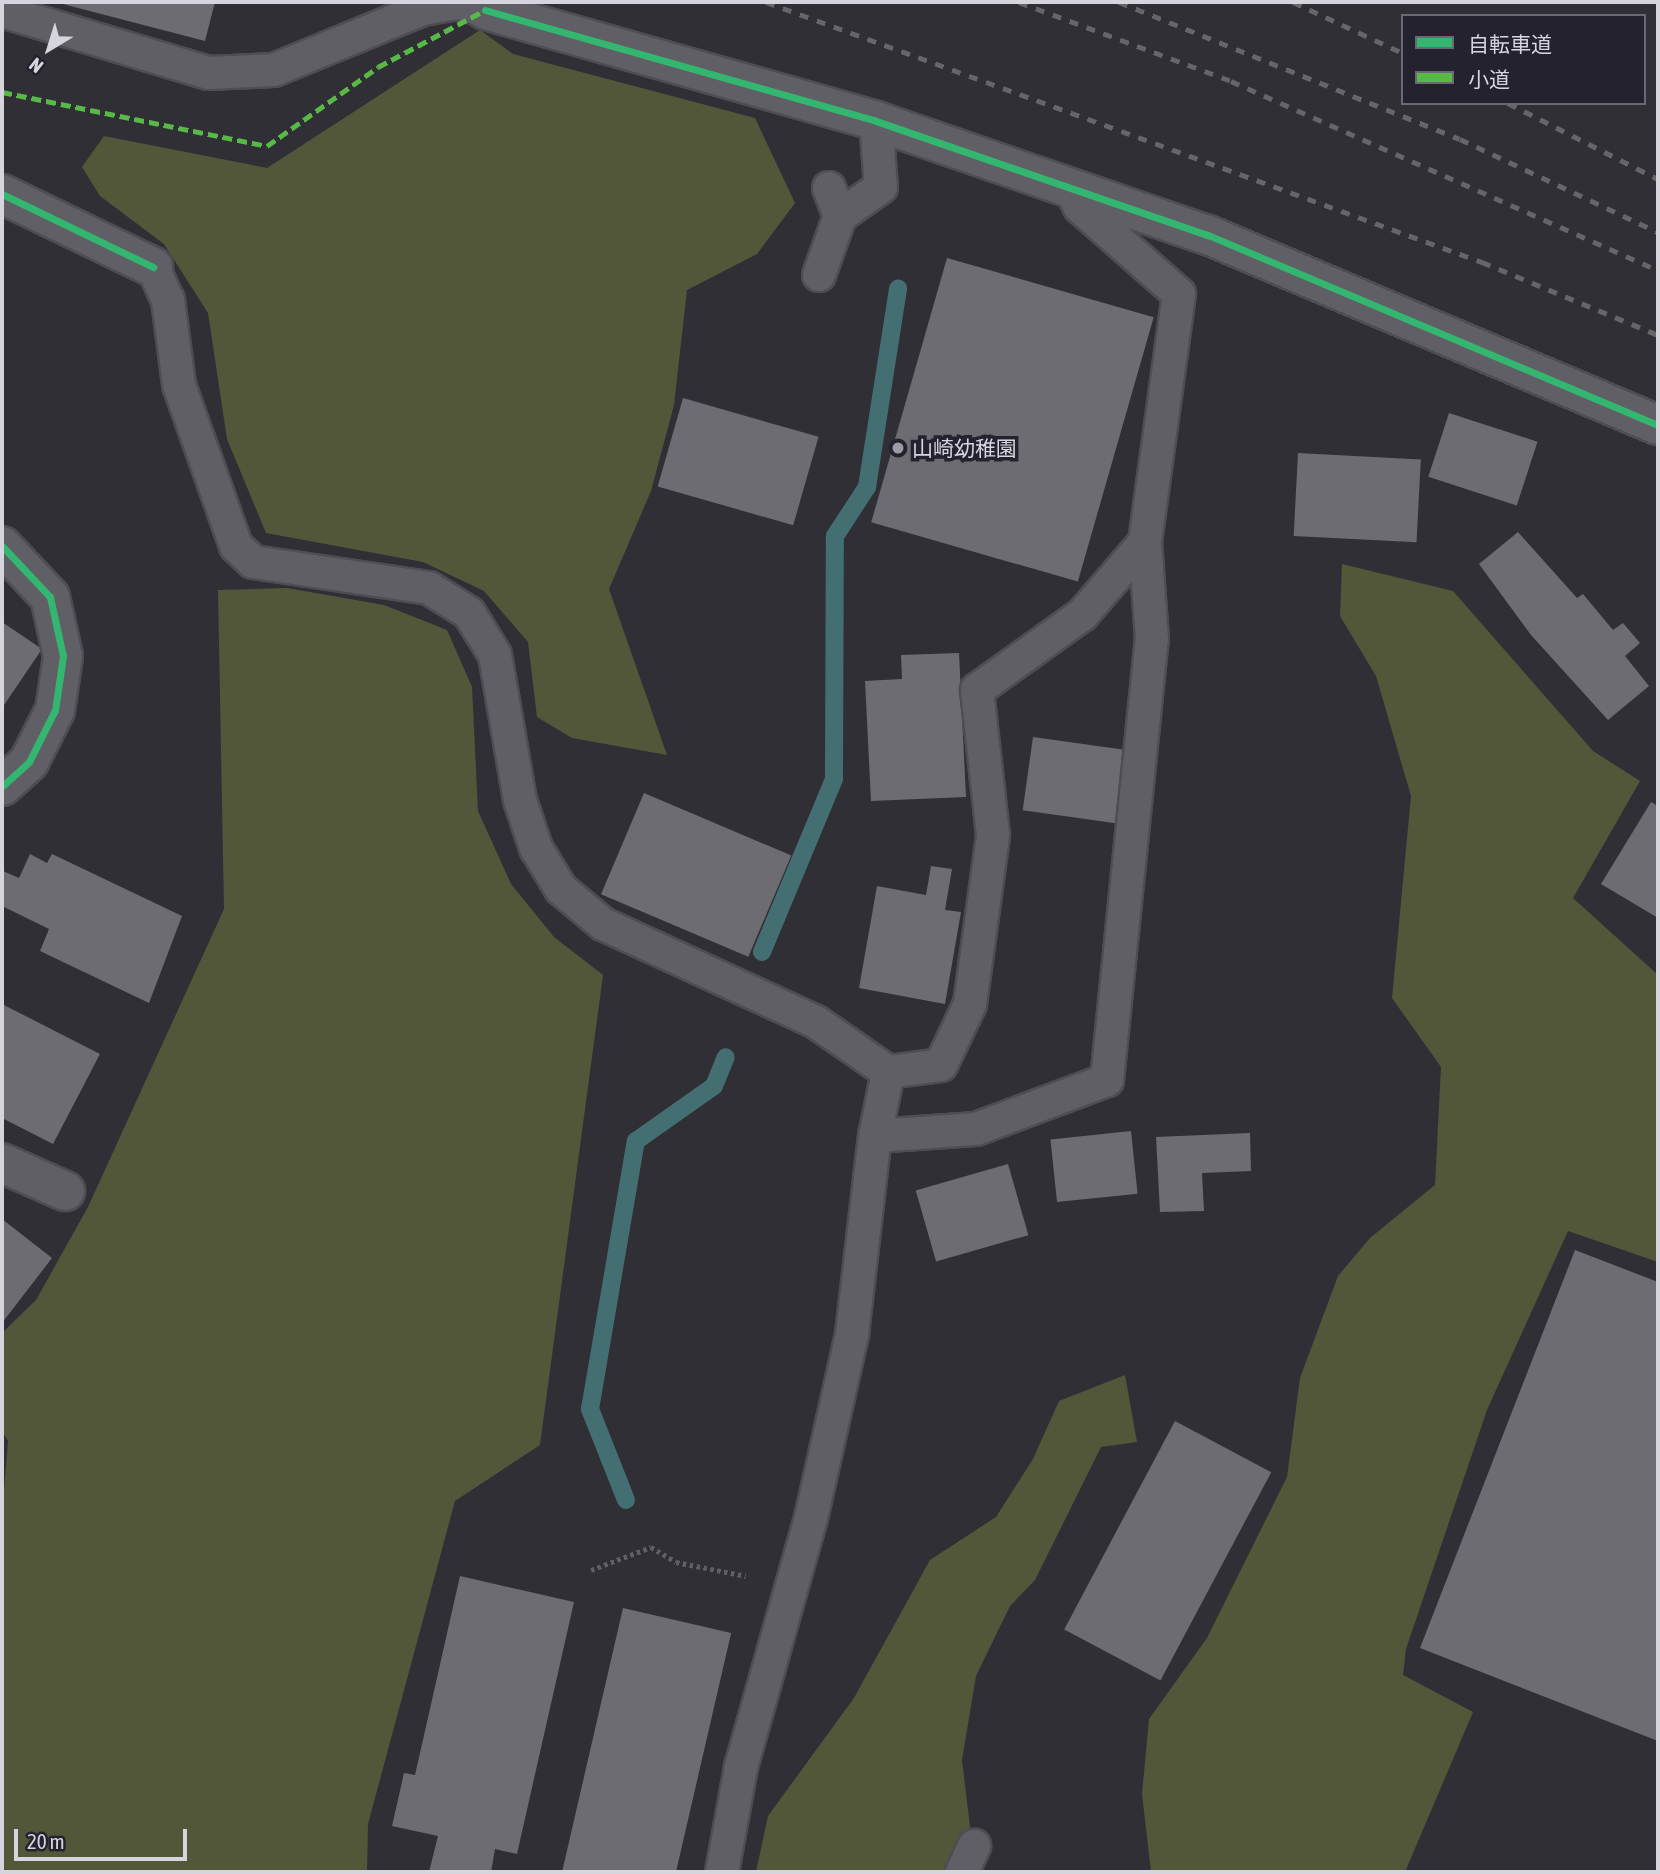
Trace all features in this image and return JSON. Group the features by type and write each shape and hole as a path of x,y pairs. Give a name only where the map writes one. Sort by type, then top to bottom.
{"street":[{"path":"485,10 876,121 1072,192 1304,271 1658,425"},
{"path":"2,194 153,267"},
{"path":"2,546 50,597 63,656 55,710 29,762 2,786"},
{"path":"2,1163 65,1191"}],"lane":[{"path":"2,11 209,73 274,70 423,9 458,3 485,10"},
{"path":"819,275 835,202 881,187 876,121"},
{"path":"875,1136 976,1129 1107,1080 1152,639 1145,542 1179,294 1080,207 1072,192"},
{"path":"153,267 167,300 180,385 236,546 253,562 429,589 469,613 495,654 520,800 536,848 561,889 603,924 816,1022 888,1072 941,1065 970,1004 993,835 977,690 1083,614 1145,542"},
{"path":"722,1872 741,1767 792,1585 852,1334 875,1136 888,1072"}],"path":[{"path":"592,1570 651,1546 676,1562 792,1585"}],"green space":[{"path":"480,30 513,54 755,118 795,203 757,254 687,290 674,405 651,491 609,589 667,755 572,738 537,717 528,642 484,591 423,562 266,533 227,439 208,313 164,244 100,196 82,167 104,136 267,168"},
{"path":"1342,564 1453,591 1593,751 1640,781 1573,898 1658,975 1658,1262 1568,1231 1487,1410 1406,1649 1403,1675 1473,1712 1405,1872 1151,1872 1142,1794 1149,1719 1207,1638 1287,1477 1300,1378 1338,1276 1370,1238 1435,1185 1441,1067 1392,998 1411,796 1376,676 1340,616"},
{"path":"287,588 384,605 447,630 472,687 478,811 511,884 554,937 603,975 540,1445 455,1501 368,1824 367,1872 2,1872 2,1514 8,1441 2,1431 2,1333 36,1300 88,1207 224,909 218,590"},
{"path":"1125,1375 1137,1442 1101,1447 1035,1580 1010,1606 976,1676 962,1760 970,1827 955,1872 756,1872 768,1816 854,1698 930,1560 996,1517 1033,1459 1059,1401"}],"building":[{"path":"55,2 215,2 205,41"},
{"path":"947,258 1154,317 1078,582 871,522"},
{"path":"683,398 819,437 793,525 658,486"},
{"path":"1449,413 1537,442 1517,505 1428,477"},
{"path":"1298,453 1421,459 1416,542 1294,536"},
{"path":"1518,532 1577,598 1583,594 1613,630 1623,623 1640,643 1625,656 1649,686 1608,720 1531,635 1479,564"},
{"path":"2,622 42,649 2,708"},
{"path":"959,653 966,797 871,801 865,681 902,679 901,655"},
{"path":"1033,737 1126,750 1116,823 1023,810"},
{"path":"644,793 791,856 748,957 601,894"},
{"path":"1651,802 1658,806 1658,918 1601,884"},
{"path":"30,854 47,863 52,854 182,916 149,1003 40,951 49,929 2,906 3,871 19,878"},
{"path":"931,866 952,869 945,910 961,912 945,1004 859,988 877,886 926,895"},
{"path":"2,1004 100,1054 53,1144 2,1118"},
{"path":"1131,1131 1138,1194 1057,1202 1050,1139"},
{"path":"1250,1133 1251,1171 1202,1173 1204,1211 1160,1212 1156,1137"},
{"path":"1008,1164 1028,1235 936,1262 916,1190"},
{"path":"2,1219 52,1258 2,1323"},
{"path":"1575,1250 1658,1282 1658,1741 1420,1648"},
{"path":"1175,1421 1271,1472 1160,1681 1064,1629"},
{"path":"460,1576 574,1602 517,1854 495,1849 491,1872 429,1872 438,1836 392,1826 404,1773 415,1775"},
{"path":"623,1608 731,1633 676,1872 562,1871"}],"waterway":[{"path":"762,952 834,779 835,536 867,487 898,288"},
{"path":"626,1500 590,1409 636,1141 714,1086 726,1057"}],"railway":[{"path":"766,2 1482,262 1658,335"},
{"path":"1019,2 1231,81 1658,270"},
{"path":"1119,2 1460,139 1658,232"},
{"path":"1293,2 1401,52"},
{"path":"1512,105 1658,179"}],"marked path":[{"path":"2,92 267,146 378,67 485,10"}],"cycle path":[{"path":"485,10 876,121 1208,235 1658,425"},
{"path":"2,194 153,267"},
{"path":"2,546 50,597 63,656 55,710 29,762 2,786"}],"place":[{"name":"山崎幼稚園","path":"898,448"}]}
